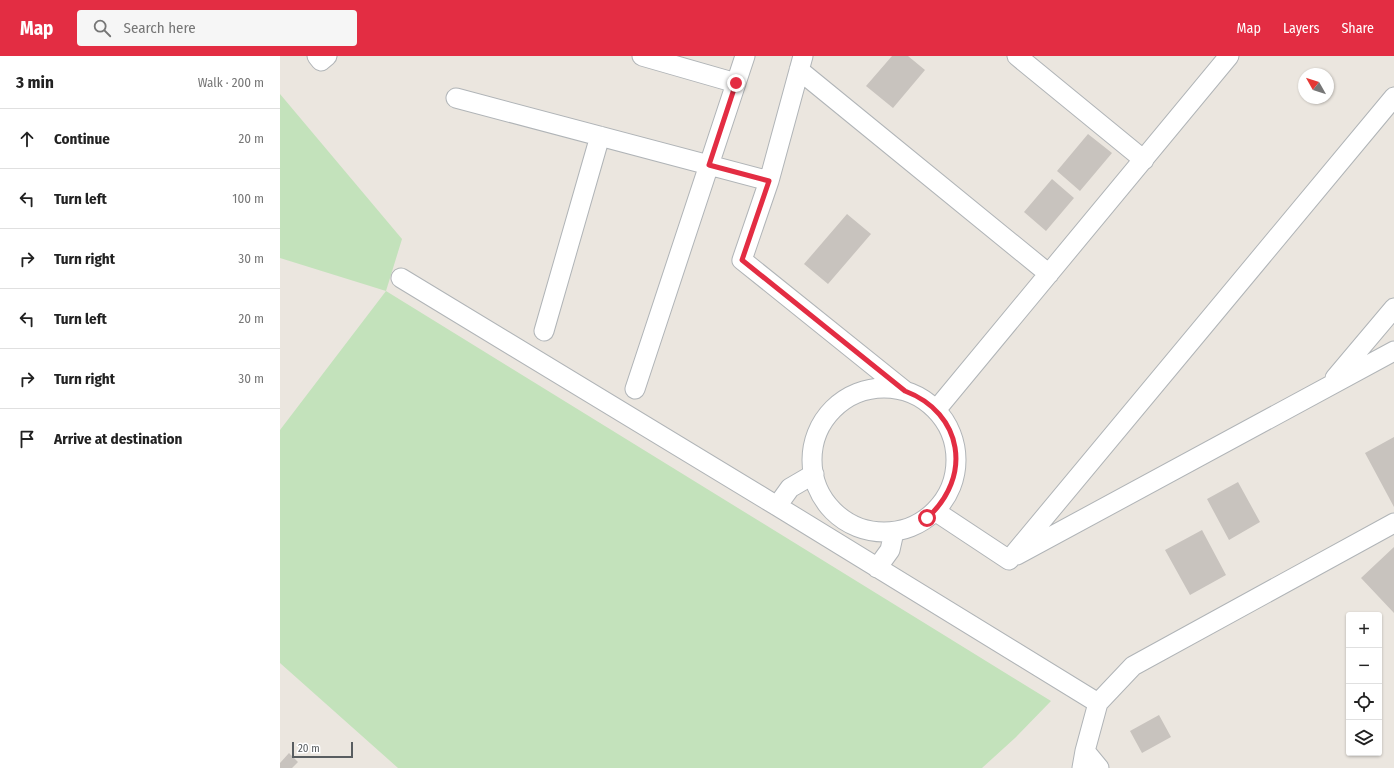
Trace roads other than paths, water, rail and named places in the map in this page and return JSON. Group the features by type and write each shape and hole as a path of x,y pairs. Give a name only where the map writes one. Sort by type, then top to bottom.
{"street":[{"path":"317,56 321,61 327,56"},
{"path":"642,56 736,83"},
{"path":"635,389 745,56"},
{"path":"1017,56 1144,160"},
{"path":"936,410 1229,56"},
{"path":"905,391 742,260 769,181 801,63 1049,274"},
{"path":"1009,560 1394,97"},
{"path":"456,98 769,181"},
{"path":"544,331 600,136"},
{"path":"401,278 1098,703"},
{"path":"1328,387 1394,308"},
{"path":"1009,560 1394,351"},
{"path":"887,388 905,391 916,395 929,403 936,410 948,427 954,441 956,470 952,484 946,496 935,511 915,526 894,532 872,532 843,520 831,510 822,497 816,483 812,452 816,437 823,423 832,411 844,401 857,394 887,388"},
{"path":"777,506 790,488 814,474"},
{"path":"935,511 1009,560"},
{"path":"1099,768 1084,759 1098,703 1133,666 1394,523"},
{"path":"876,568 890,550 894,532"}]}
